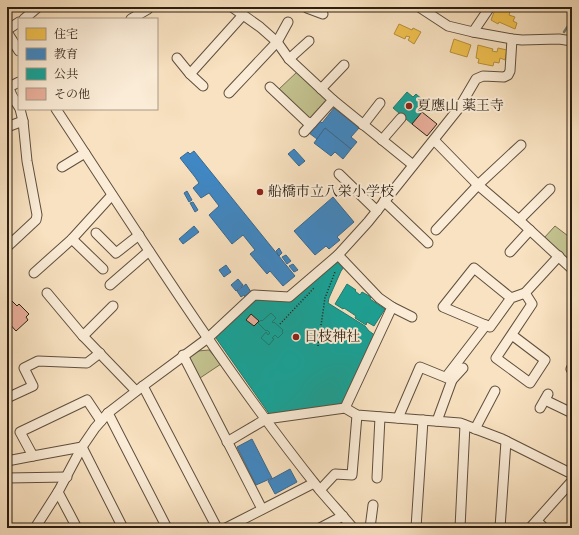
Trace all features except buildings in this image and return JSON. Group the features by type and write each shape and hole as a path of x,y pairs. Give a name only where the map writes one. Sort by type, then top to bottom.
{"street":[{"path":"25,18 38,7"},
{"path":"133,18 150,7"},
{"path":"232,7 260,27 277,42 289,59 333,100 413,165"},
{"path":"419,7 448,26 473,32 512,39 522,40 559,38 572,42"},
{"path":"473,32 490,7"},
{"path":"312,8 323,14"},
{"path":"190,74 244,15"},
{"path":"230,94 277,42 288,22"},
{"path":"18,23 7,31 18,49"},
{"path":"34,528 67,477 82,447 95,428 108,413 139,388 208,338 254,296 289,297 338,255 368,222 434,140 459,108 476,79 483,76 504,77 508,75 510,71 512,39"},
{"path":"289,59 309,41"},
{"path":"177,58 190,74 204,86"},
{"path":"321,89 344,65"},
{"path":"18,82 9,87 9,89 18,105"},
{"path":"270,87 307,122 312,123"},
{"path":"304,132 333,100"},
{"path":"362,125 380,103"},
{"path":"8,243 36,220 20,110"},
{"path":"57,110 208,338 266,419 317,486 353,528"},
{"path":"382,140 401,118"},
{"path":"7,127 23,121"},
{"path":"434,140 478,185 519,220 572,269"},
{"path":"436,230 478,185 521,145"},
{"path":"62,167 85,153"},
{"path":"339,174 377,211"},
{"path":"519,220 550,189"},
{"path":"34,273 72,239 112,195"},
{"path":"384,201 428,243"},
{"path":"510,252 530,230"},
{"path":"96,233 116,253 139,235"},
{"path":"72,239 103,269"},
{"path":"110,285 149,251"},
{"path":"338,255 379,298 392,307 412,317"},
{"path":"511,298 474,268 443,307 490,327 511,298 525,293 558,256"},
{"path":"47,293 83,336 139,388 217,528"},
{"path":"512,335 545,360 530,383 496,358 532,304 525,293"},
{"path":"83,336 112,306"},
{"path":"345,408 392,307"},
{"path":"437,421 449,379 486,326"},
{"path":"7,398 33,386 24,368 38,361 87,363 100,353"},
{"path":"183,356 262,509"},
{"path":"398,418 420,367 449,379"},
{"path":"449,379 463,368"},
{"path":"475,429 495,390"},
{"path":"33,456 20,432 87,400 101,421"},
{"path":"544,401 572,413"},
{"path":"227,442 266,419 345,408 357,415 460,423 506,440 572,474"},
{"path":"108,413 167,528"},
{"path":"226,528 262,509 317,486 335,474 352,475 357,415"},
{"path":"377,478 380,417"},
{"path":"416,528 423,420"},
{"path":"460,528 465,425"},
{"path":"500,528 506,440"},
{"path":"7,461 82,447"},
{"path":"82,447 123,528"},
{"path":"7,478 67,477"},
{"path":"530,528 572,481"},
{"path":"58,492 77,528"},
{"path":"370,528 373,505"},
{"path":"320,528 343,516"},
{"path":"537,521 544,528"}],"path":[{"path":"318,346 325,298 335,272 329,262"},
{"path":"280,324 317,285"}],"shaded area":[{"path":"298,71 327,100 326,104 312,119 306,118 278,90"},
{"path":"555,226 572,239 572,264 544,238"},
{"path":"209,350 221,364 200,378 188,357 198,351"}],"waterway":[{"path":"564,32 572,20"}],"place":[{"name":"夏應山 薬王寺","path":"409,106"},
{"name":"船橋市立八栄小学校","path":"260,192"},
{"name":"日枝神社","path":"296,337"}]}
